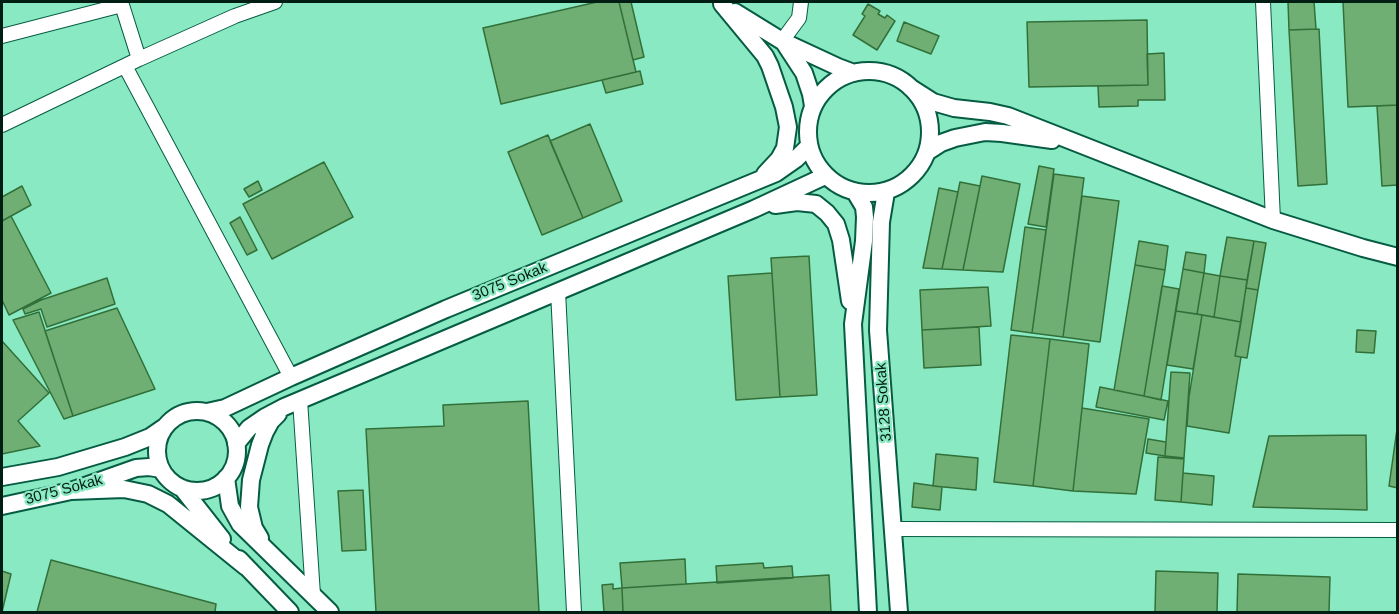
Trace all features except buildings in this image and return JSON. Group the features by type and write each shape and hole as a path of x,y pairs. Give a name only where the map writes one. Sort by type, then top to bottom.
{"street":[{"path":"2,125 125,66 235,9 275,2"},
{"path":"782,41 799,18 801,2"},
{"path":"1263,2 1273,220"},
{"path":"2,36 122,3 139,59"},
{"path":"720,3 782,41 838,68 854,73"},
{"path":"720,3 765,56 778,86 786,117 788,127 785,148 779,159 760,179"},
{"path":"782,41 804,73 813,106"},
{"path":"125,66 291,377"},
{"path":"911,88 923,104 929,122 927,152 912,176 886,192 855,192 825,177 811,155 807,135 813,106 819,95 835,81 854,73 875,71 895,77 933,102 954,108 1008,116 1273,220 1398,257"},
{"path":"927,152 955,138 985,132 1076,144"},
{"name":"3075 Sokak","path":"207,412 225,408 446,309 776,173 788,166 809,146"},
{"name":"3075 Sokak","path":"236,444 249,428 284,407 825,177"},
{"name":"3128 Sokak","path":"853,324 865,217 864,207 855,192"},
{"name":"3128 Sokak","path":"886,192 881,222 878,330 899,612"},
{"name":"3128 Sokak","path":"754,209 797,202 816,204 836,224 841,240 853,324 868,612"},
{"path":"558,291 574,612"},
{"path":"300,400 313,595"},
{"path":"271,554 254,528 249,498 255,463 265,432 271,421 284,407"},
{"path":"182,488 206,490 217,485 226,478 235,462 236,444 233,433 218,417 207,412 184,413 173,418 163,428 157,450 161,469 171,482 182,488 246,567 290,612"},
{"name":"3075 Sokak","path":"2,477 58,467 125,447 150,437 163,428"},
{"name":"3075 Sokak","path":"2,506 71,491 136,468 161,469"},
{"path":"226,478 230,506 237,520 330,612"},
{"path":"71,491 124,489 148,494 168,504 246,567"},
{"path":"864,531 893,529 1398,530"}]}
